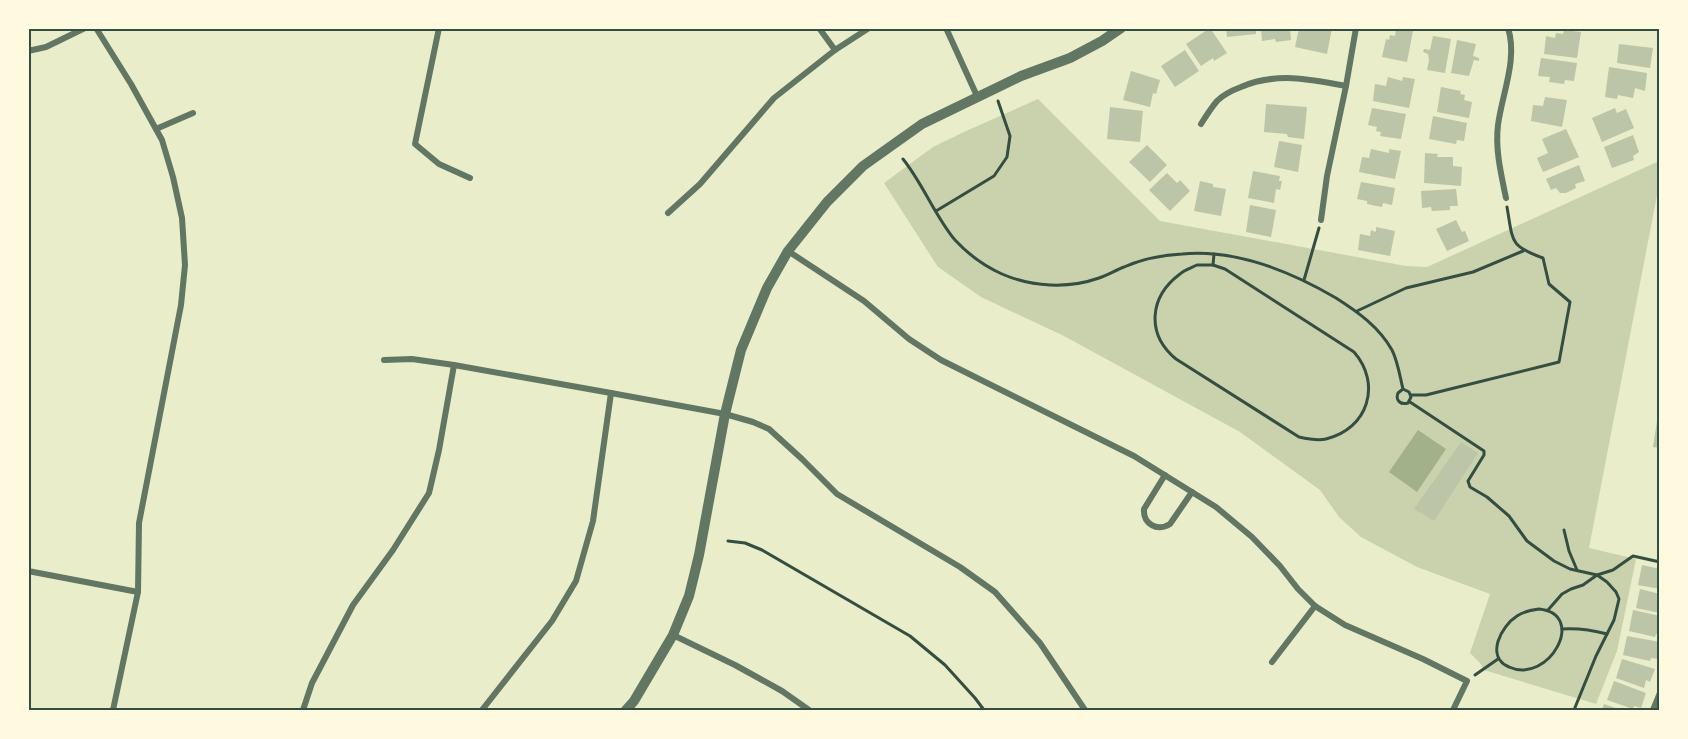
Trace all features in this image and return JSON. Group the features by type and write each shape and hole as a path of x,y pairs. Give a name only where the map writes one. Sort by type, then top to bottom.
{"street":[{"path":"28,51 46,47 86,28"},
{"path":"96,28 162,140 182,218 185,265 181,305 139,523 138,592 113,711"},
{"path":"439,28 415,144 439,164 470,178"},
{"path":"819,28 835,50"},
{"path":"668,213 700,184 774,98 835,50 869,28"},
{"path":"946,28 977,96"},
{"path":"626,711 640,692 673,635 689,596 741,350 767,288 788,251 827,202 863,166 922,124 1021,76 1070,58 1121,28"},
{"path":"1321,220 1327,176 1356,28"},
{"path":"1506,198 1497,153 1498,125 1511,51 1508,28"},
{"path":"1201,124 1218,100 1235,89 1256,80 1284,77 1346,86"},
{"path":"156,129 193,113"},
{"path":"788,251 864,301 909,339 941,360 1134,456 1216,507 1252,537 1315,606 1345,625 1467,681 1453,711"},
{"path":"384,360 412,359 454,365 611,393 726,414 769,429 837,494 960,567 995,592 1040,643 1086,711"},
{"path":"303,711 312,683 353,605 393,550 429,493 454,365"},
{"path":"482,711 552,621 576,581 593,521 611,393"},
{"path":"1165,475 1144,509 1143,515 1150,525 1158,528 1170,524 1192,492"},
{"path":"28,571 138,592"},
{"path":"1272,662 1315,606"},
{"path":"673,635 773,685 809,711"},
{"path":"1653,711 1659,693"}],"path":[{"path":"936,210 994,176 1006,157 1010,136 993,89"},
{"path":"903,159 916,175 954,239 977,261 1003,274 1034,285 1068,285 1099,278 1126,266 1154,258 1182,254 1214,254 1269,266 1304,280 1357,311 1376,329 1392,351 1403,389 1411,395 1410,401"},
{"path":"1411,395 1426,395 1560,362 1570,302 1549,284 1543,258 1523,251 1515,243 1506,198"},
{"path":"1304,280 1321,220"},
{"path":"1357,311 1406,288 1473,272 1523,251"},
{"path":"1213,265 1214,254"},
{"path":"1197,265 1213,265 1225,269 1354,352 1367,373 1369,388 1367,403 1359,420 1347,430 1324,439 1312,440 1299,437 1166,351 1158,337 1154,323 1155,309 1160,295 1181,272 1197,265"},
{"path":"1403,389 1398,393 1398,400 1403,404 1410,401"},
{"path":"1410,401 1484,451 1468,481 1470,487 1487,497 1509,516 1527,541 1554,561 1570,569 1597,575 1616,592 1619,599 1614,620 1596,656 1574,711"},
{"path":"1564,530 1577,570"},
{"path":"728,541 746,543 762,550 910,636 945,665 984,711"},
{"path":"1548,610 1562,594 1583,585 1597,575 1613,570 1633,556 1659,562"},
{"path":"1529,610 1548,610 1556,616 1562,629 1557,648 1544,663 1532,669 1518,670 1508,667 1498,659 1497,644 1507,624 1516,616 1529,610"},
{"path":"1562,629 1592,630 1607,634"},
{"path":"1467,681 1498,659"}],"shaded area":[{"path":"1038,99 1160,221 1406,266 1427,267 1659,161 1659,185 1589,548 1636,559 1617,651 1596,704 1484,670 1470,653 1490,594 1417,567 1361,537 1339,517 1320,490 1240,432 1064,336 981,297 938,267 884,183 933,147"},
{"path":"1418,430 1446,449 1417,492 1389,472"}],"building":[{"path":"1210,28 1227,53 1201,66 1186,44"},
{"path":"1226,28 1256,28 1256,34 1227,37"},
{"path":"1261,28 1290,28 1291,40 1262,41"},
{"path":"1299,28 1332,28 1327,54 1295,47"},
{"path":"1396,28 1413,31 1407,62 1382,57 1386,39 1389,40 1390,35 1395,36"},
{"path":"1564,30 1581,32 1577,58 1544,54 1546,36 1555,38 1556,33 1563,34"},
{"path":"1433,36 1451,39 1445,73 1427,70 1428,54 1423,52 1424,49 1430,50"},
{"path":"1457,40 1476,44 1473,56 1479,58 1479,61 1474,60 1469,76 1451,73"},
{"path":"1619,44 1653,48 1650,68 1617,63"},
{"path":"1185,50 1199,71 1175,87 1161,66"},
{"path":"1541,58 1577,63 1574,81 1565,80 1564,84 1549,82 1550,77 1538,76"},
{"path":"1609,67 1647,73 1645,91 1635,88 1633,98 1618,95 1617,99 1605,97"},
{"path":"1131,71 1160,80 1156,94 1153,93 1150,107 1123,100"},
{"path":"1388,77 1402,81 1403,77 1415,79 1409,108 1373,101 1375,84 1386,86"},
{"path":"1441,87 1461,91 1460,94 1465,95 1464,100 1472,102 1469,118 1437,112"},
{"path":"1545,97 1567,100 1562,127 1531,121 1533,105 1543,106"},
{"path":"1266,104 1307,107 1304,139 1288,137 1287,134 1264,132"},
{"path":"1110,107 1143,111 1140,142 1107,139"},
{"path":"1372,108 1406,114 1401,139 1380,136 1381,132 1376,131 1377,127 1368,125"},
{"path":"1615,108 1617,113 1626,109 1634,128 1602,142 1592,118"},
{"path":"1433,116 1467,123 1464,141 1457,140 1456,144 1429,139"},
{"path":"1566,129 1579,157 1543,172 1537,158 1548,153 1542,139"},
{"path":"1633,135 1639,152 1633,156 1634,160 1612,168 1604,147"},
{"path":"1279,141 1302,145 1298,172 1274,167"},
{"path":"1147,145 1167,165 1150,182 1129,162"},
{"path":"1371,149 1389,153 1389,149 1401,151 1395,179 1359,172 1362,157 1369,158"},
{"path":"1425,153 1438,154 1437,157 1453,157 1453,166 1462,167 1461,186 1424,183"},
{"path":"1579,165 1585,181 1575,184 1576,188 1566,193 1560,193 1556,188 1551,190 1546,179"},
{"path":"1253,171 1280,176 1279,181 1282,181 1280,190 1276,189 1274,203 1248,198"},
{"path":"1167,173 1177,183 1180,180 1190,191 1170,211 1149,190"},
{"path":"1200,181 1213,184 1213,187 1226,189 1221,216 1194,211"},
{"path":"1361,182 1395,188 1392,205 1383,203 1382,207 1357,199"},
{"path":"1456,189 1458,206 1450,206 1450,210 1432,211 1431,207 1422,208 1421,191"},
{"path":"1250,205 1276,210 1271,237 1246,232"},
{"path":"1456,220 1462,232 1465,231 1469,241 1447,251 1436,229"},
{"path":"1376,227 1395,231 1390,256 1358,250 1360,234 1370,236 1371,230 1376,232"},
{"path":"1657,421 1660,421 1660,448 1653,447"},
{"path":"1461,442 1478,453 1434,521 1414,509"},
{"path":"1642,565 1660,569 1660,589 1638,585"},
{"path":"1640,589 1660,594 1660,613 1636,608"},
{"path":"1633,610 1660,616 1660,635 1656,634 1655,637 1629,631"},
{"path":"1627,636 1660,642 1658,659 1651,658 1650,661 1623,655"},
{"path":"1622,659 1655,669 1650,682 1646,680 1644,688 1616,678"},
{"path":"1614,681 1646,693 1641,708 1634,706 1633,709 1607,700"},
{"path":"1604,704 1621,710 1602,710"}]}
